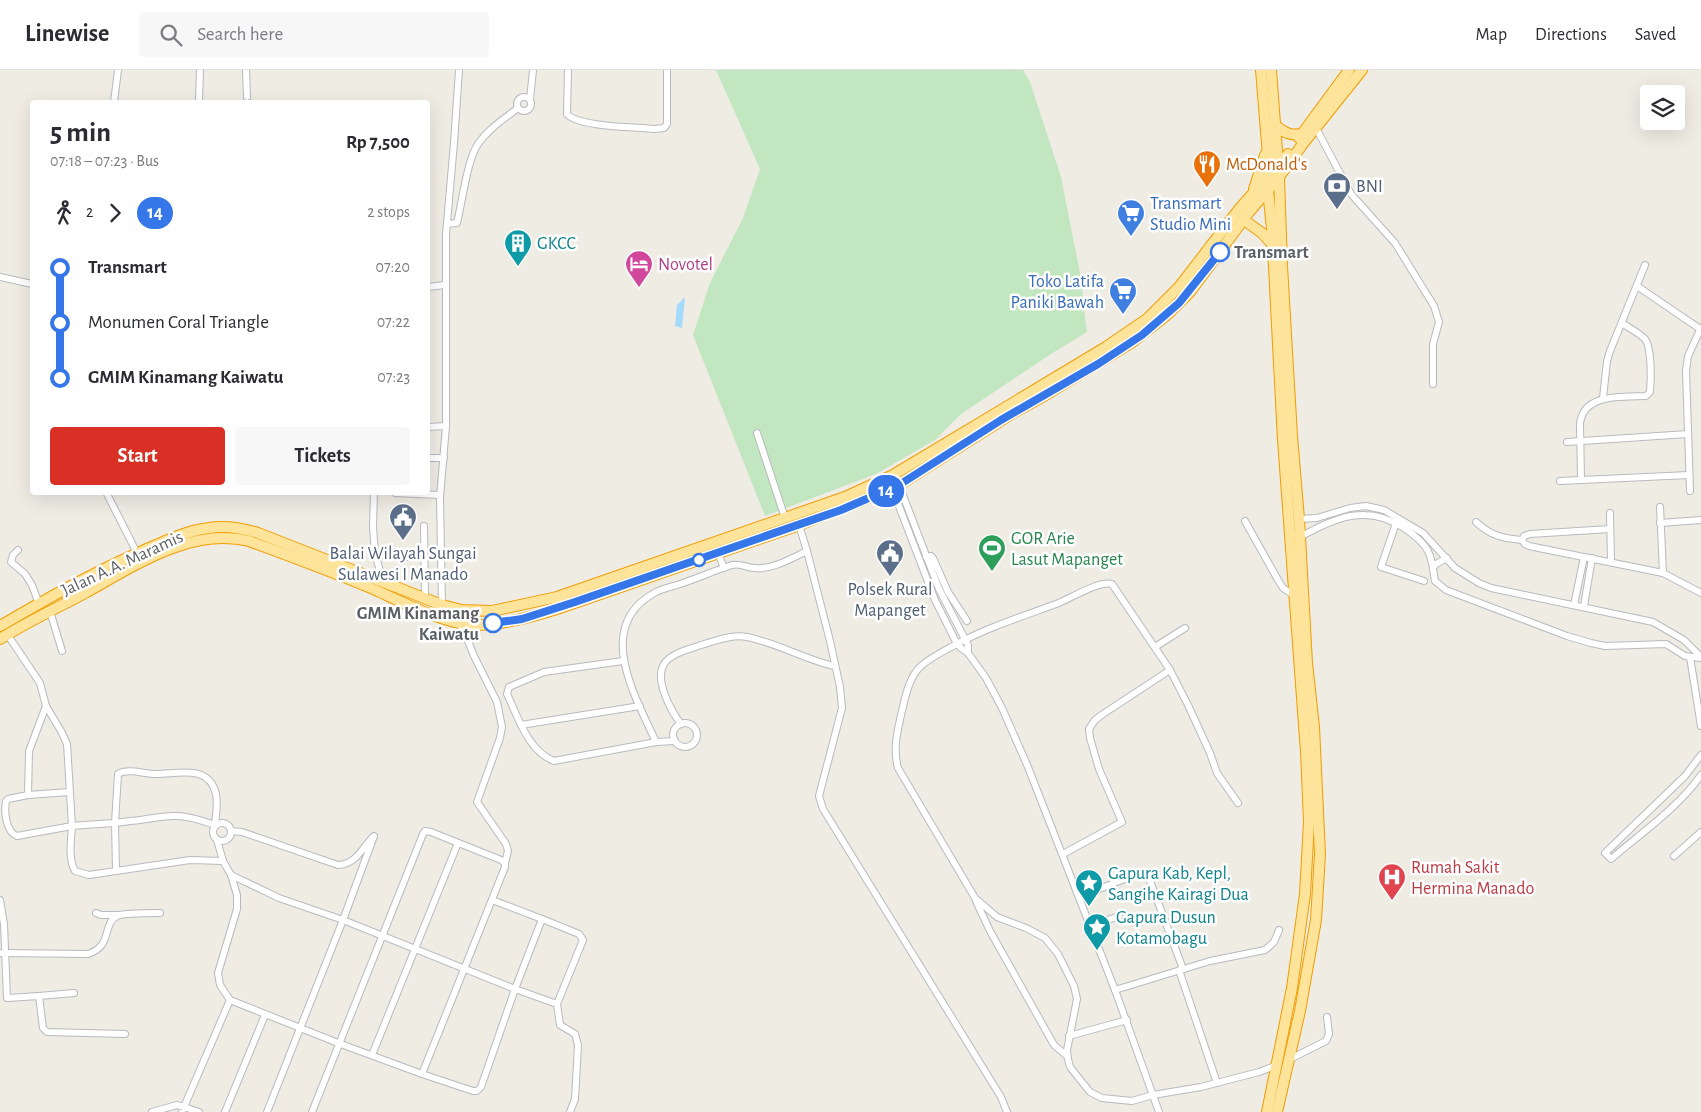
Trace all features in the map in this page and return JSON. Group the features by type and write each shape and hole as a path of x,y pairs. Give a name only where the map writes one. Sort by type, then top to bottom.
{"highway":[{"path":"1261,70 1267,147 1268,190 1273,245 1280,286 1289,385 1307,663 1314,727 1320,854 1316,920 1290,1060 1277,1112"},
{"path":"1267,1112 1292,988 1306,894 1309,822 1306,752 1283,440 1280,286 1282,266 1279,172 1271,70"},
{"name":"Jalan A.A. Maramis","path":"0,626 127,557 163,541 193,531 211,528 236,527 258,533 442,605 462,610 492,611 558,596 845,497 890,477 1102,349 1147,319 1179,287 1268,175 1279,172 1291,150 1349,70"},
{"path":"4,636 126,569 159,554 194,542 224,537 249,541 458,622 481,624 522,619 799,525 870,498 895,486 1098,364 1142,335 1168,314 1190,292 1249,212 1268,190 1279,172 1362,70"},
{"path":"1276,126 1287,134 1302,134"},
{"path":"1253,192 1267,147"},
{"path":"1244,220 1262,233 1273,245"}],"street":[{"path":"114,100 118,70"},
{"path":"199,100 200,70"},
{"path":"246,70 247,97"},
{"path":"442,605 440,495 446,426 445,284 447,224 459,70"},
{"path":"447,224 457,223 471,160 478,143 490,130 518,108 517,104 520,99 526,97 530,100 533,70"},
{"path":"568,70 567,114 569,117 584,123 654,129 664,128 667,124 667,70"},
{"path":"1316,128 1351,194 1395,243 1434,306 1438,322 1434,344 1434,384"},
{"path":"1603,398 1607,361 1645,265"},
{"path":"0,277 30,284"},
{"path":"430,287 445,284"},
{"path":"1637,286 1701,329 1687,363 1690,490"},
{"path":"1581,480 1581,415 1591,405 1603,398 1646,396 1650,392 1647,343 1644,338 1622,323"},
{"path":"430,427 446,426"},
{"path":"757,433 786,518"},
{"path":"1567,442 1688,434"},
{"path":"430,458 444,458"},
{"path":"1560,481 1689,475"},
{"path":"890,477 939,589 966,640 968,652"},
{"path":"895,486 935,600 957,644 968,652 986,678 1002,708 1028,767 1116,990 1159,1112"},
{"path":"108,495 137,553"},
{"path":"374,495 373,527 375,554 384,581"},
{"path":"430,495 440,495"},
{"path":"1299,519 1318,518 1350,508 1366,506 1384,510 1423,533 1456,568 1479,583 1491,588 1653,622 1684,640 1701,657"},
{"path":"1660,506 1663,573"},
{"path":"1610,513 1611,562"},
{"path":"1300,537 1332,521 1355,515 1369,514 1396,523 1425,546 1432,560 1435,581 1446,590 1567,636 1604,646 1666,644 1682,655 1701,657"},
{"path":"1660,523 1701,520"},
{"path":"1245,521 1283,588 1295,596"},
{"path":"1476,522 1486,531 1503,538 1522,540 1529,546 1663,573 1701,593"},
{"path":"1396,523 1381,567 1424,581"},
{"path":"799,525 830,641 834,666 840,686 842,708 820,796 822,809 1001,1097 1008,1112"},
{"path":"424,526 425,599"},
{"path":"1522,540 1524,536 1530,534 1610,529"},
{"path":"18,550 13,555 11,562 25,574 32,584 39,604"},
{"path":"656,742 623,662 624,629 628,616 635,607 657,592 724,568 740,564 754,568 766,568 807,552"},
{"path":"718,553 724,568"},
{"path":"926,557 931,556 933,558 948,592 967,621"},
{"path":"385,557 424,557"},
{"path":"1574,604 1584,557"},
{"path":"1433,568 1436,564 1447,558"},
{"path":"1584,606 1592,558"},
{"path":"1068,1056 1054,1045 990,931 975,898 904,780 896,758 895,748 908,686 920,667 957,644 1007,621 1069,599 1107,582 1112,584 1170,670 1188,705 1218,773 1238,803"},
{"path":"50,611 62,651"},
{"path":"422,1074 463,968 492,900 505,866 508,852 506,844 477,802 500,738 502,727 497,702 458,622"},
{"path":"1155,647 1185,628"},
{"path":"4,636 40,683 46,706 67,744 72,826 71,857 75,871 89,875 190,860 224,861"},
{"path":"681,724 665,695 661,681 661,670 664,663 669,659 687,650 722,639 745,637 813,661 834,666"},
{"path":"1690,657 1701,726"},
{"path":"623,662 544,672 509,687 507,694 531,742 542,754 554,761 656,742 675,741 683,747 688,747 692,745 697,737 697,732 691,724 681,724 674,731 675,741"},
{"path":"1063,854 1122,822 1095,758 1089,734 1091,724 1113,706 1170,670"},
{"path":"28,795 29,751 46,706"},
{"path":"522,725 640,706"},
{"path":"1701,755 1685,776 1605,853 1611,858 1662,816 1696,783 1701,775"},
{"path":"116,870 115,822 116,781 118,774 120,772 203,774 216,793 215,825 212,833 217,840 237,895 237,909 218,973 220,986 230,1000 372,1056 473,1091 479,1090 481,1087 515,989 542,920"},
{"path":"70,792 28,795 6,801 5,814 11,833 14,836 72,826 177,816 188,817 215,825 226,824 231,831 230,837 225,841 217,840"},
{"path":"231,831 242,832 338,865 346,865 356,858 374,836 267,1112"},
{"path":"312,1112 338,1043 425,831 505,863"},
{"path":"1674,856 1700,835"},
{"path":"372,1056 458,843"},
{"path":"1080,897 1142,872 1148,873 1181,970 1216,1083"},
{"path":"231,875 279,898 343,920 415,950 557,1004"},
{"path":"975,898 997,916 1045,938 1058,954 1074,986 1077,999 1067,1050 1070,1067 1090,1092 1102,1098 1132,1101 1153,1095 1192,1089 1259,1072 1277,1065"},
{"path":"0,900 4,924 4,998 74,993"},
{"path":"492,900 580,934 583,940 557,1004 560,1025 575,1034 578,1045 575,1099 570,1112"},
{"path":"96,913 118,916 160,913"},
{"path":"3,953 69,955 93,953 104,943 112,921 118,916"},
{"path":"1091,926 1119,916"},
{"path":"1116,990 1216,960 1265,950 1274,942 1280,930"},
{"path":"39,996 43,1028 48,1032 125,1034"},
{"path":"184,1109 230,1000"},
{"path":"225,1112 265,1015"},
{"path":"1290,1060 1326,1041 1329,1034 1327,1017"},
{"path":"1069,1036 1127,1020"},
{"path":"152,1112 177,1105 184,1109 198,1112"}],"green space":[{"path":"716,70 1023,70 1030,82 1061,177 1080,273 1087,332 961,414 935,440 876,474 765,516 693,335 710,283 743,218 760,169"}],"water":[{"path":"685,297 682,328 675,326 677,305"}],"bus line":[{"name":"14","path":"493,623 522,619 700,560 732,547 841,510 899,485 1001,420 1131,343 1168,314 1190,292 1220,252"}],"place":[{"name":"McDonald's","path":"1207,188"},
{"name":"BNI","path":"1337,210"},
{"name":"Transmart Studio Mini","path":"1131,237"},
{"name":"Transmart","path":"1220,252"},
{"name":"GKCC","path":"518,267"},
{"name":"Novotel","path":"639,288"},
{"name":"Toko Latifa Paniki Bawah","path":"1123,315"},
{"name":"Balai Wilayah Sungai Sulawesi I Manado","path":"403,541"},
{"name":"GOR Arie Lasut Mapanget","path":"992,572"},
{"name":"Polsek Rural Mapanget","path":"890,577"},
{"name":"GMIM Kinamang Kaiwatu","path":"493,623"},
{"name":"Rumah Sakit Hermina Manado","path":"1392,901"},
{"name":"Gapura Kab, Kepl, Sangihe Kairagi Dua","path":"1089,907"},
{"name":"Gapura Dusun Kotamobagu","path":"1097,951"}]}
